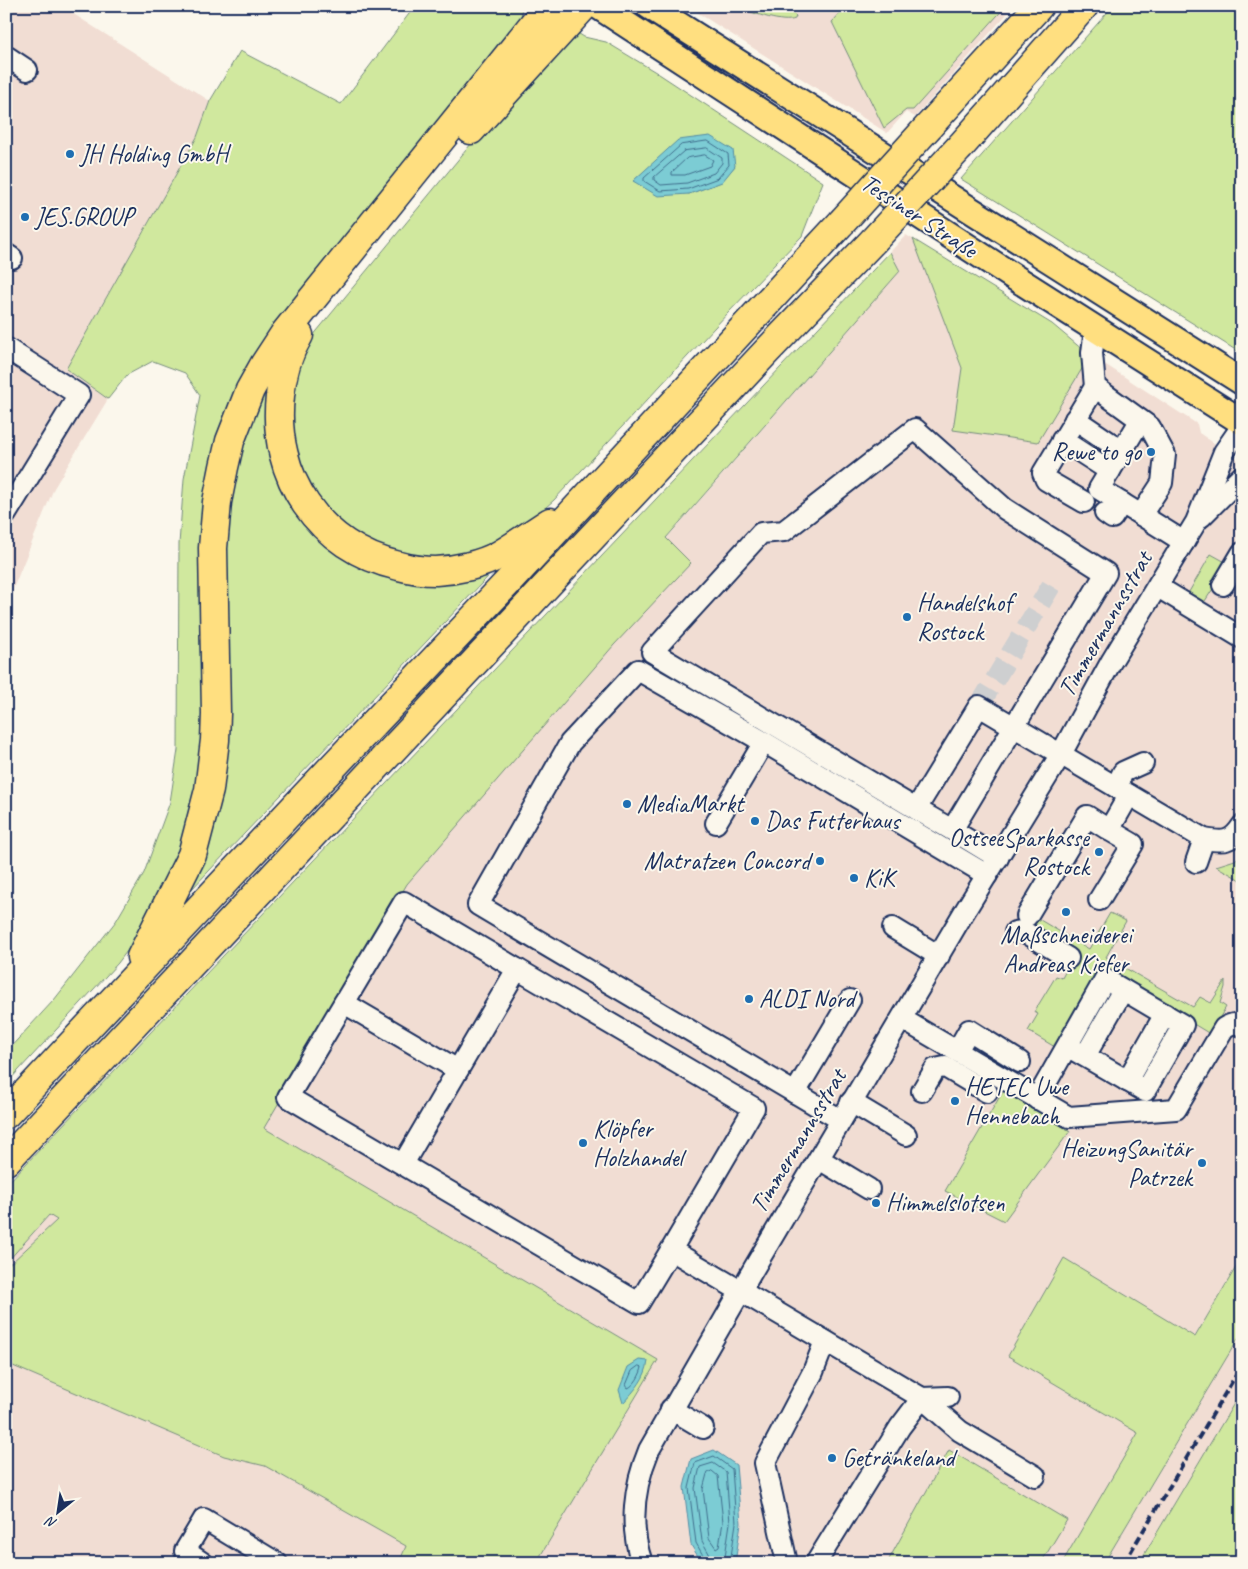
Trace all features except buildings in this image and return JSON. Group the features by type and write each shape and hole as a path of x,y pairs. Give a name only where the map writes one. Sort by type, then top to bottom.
{"highway":[{"path":"526,34 532,14 532,6"},
{"path":"126,985 192,855 209,790 215,740 213,556 217,502 230,441 250,390 285,333 548,6"},
{"path":"579,504 497,556 468,566 435,571 406,568 383,562 358,551 333,535 317,518 300,494 286,467 279,437 278,415 281,382 289,351 299,334 472,129 584,6"},
{"path":"6,1114 510,580 842,222 1039,6"},
{"path":"6,1161 752,367 873,241 960,147 1084,6"}],"main road":[{"name":"Tessiner Straße","path":"598,6 776,123 1242,422"},
{"name":"Tessiner Straße","path":"658,9 1242,382"}],"street":[{"path":"6,56 27,70"},
{"path":"1095,328 1092,353 1095,387 1062,440 1058,464 1043,473 1046,480 1091,492 1113,508 1141,515 1184,542"},
{"path":"6,348 79,395 6,514"},
{"path":"1095,387 1150,427 1165,455 1162,482 1141,515"},
{"path":"1075,420 1122,451"},
{"path":"1091,492 1110,471 1140,420"},
{"name":"Timmermannsstrat","path":"637,1561 635,1525 637,1486 641,1469 649,1450 740,1290 992,866 1061,754 1111,662 1196,522 1224,452 1242,426"},
{"path":"952,830 1106,573 1005,510 915,429 784,531 761,533 652,652 952,830 992,866"},
{"path":"1062,440 1110,471"},
{"name":"Timmermannsstrat","path":"1196,522 1242,476"},
{"path":"1223,585 1242,553"},
{"path":"1158,587 1242,638"},
{"path":"841,1120 656,1006 478,905 570,743 638,670 764,742 992,866"},
{"path":"916,809 979,706 1204,840 1228,841 1242,826"},
{"path":"716,823 764,742"},
{"path":"1109,830 1122,791 1123,772 1143,763"},
{"path":"1027,916 1086,816 1133,844 1099,900"},
{"path":"1196,862 1204,840"},
{"path":"404,902 518,969 754,1108 639,1303 288,1097 404,902"},
{"path":"893,928 939,956"},
{"path":"1015,932 1023,931 1068,958"},
{"path":"403,1164 518,969"},
{"path":"1037,1098 1105,979 1166,1014 1128,1081 1067,1046"},
{"path":"1085,1056 1123,990"},
{"path":"803,1098 850,1000"},
{"path":"344,1004 458,1070"},
{"path":"902,1019 957,1059 1037,1098 1069,1117 1176,1109 1224,1028 1229,1024 1242,1026"},
{"path":"922,1091 935,1069 945,1067 957,1059 969,1030 1020,1062"},
{"path":"957,1059 987,1092"},
{"path":"852,1102 906,1136"},
{"path":"819,1158 869,1189"},
{"path":"671,1250 922,1398 960,1431 1035,1476"},
{"path":"787,1563 765,1463 813,1372 825,1341"},
{"path":"922,1398 948,1397"},
{"path":"816,1563 900,1427 922,1398"},
{"path":"671,1409 703,1428"},
{"path":"203,1563 185,1552 204,1519 277,1563"}],"shaded area":[{"path":"6,6 61,6 210,101 197,137 66,369 108,399 54,488 6,606"},
{"path":"687,6 1014,6 915,117 906,112 887,133"},
{"path":"906,235 1052,324 1083,350 1197,424 1199,433 1242,462 1242,1257 1062,1563 6,1563 7,1261 666,539 900,271 890,252"},
{"path":"1242,1332 1242,1390 1139,1563 1104,1563"}],"green space":[{"path":"415,6 522,6 521,21 235,407 200,805 147,924 118,963 6,1084 6,1052 54,1000 116,921 144,873 170,802 178,750 179,544 184,479 200,395 185,373 153,361 127,375 108,399 66,369 197,137 210,101 240,51 341,104"},
{"path":"739,6 785,9 796,16 795,19 790,20 776,19 741,9"},
{"path":"847,6 1006,6 913,110 906,110 884,128 832,22"},
{"path":"1113,6 1242,6 1242,354 961,179"},
{"path":"573,30 584,37 606,42 659,74 823,182 802,236 554,500 518,532 488,552 443,563 373,551 325,516 288,445 298,354 532,70","holes":["662,156 735,166 721,182 689,194 633,181"]},
{"path":"913,239 1052,324 1083,350 1083,367 1038,442 953,430 962,368"},
{"path":"890,252 900,271 666,538 691,563 614,645 407,884 264,1128 658,1360 536,1563 399,1563 406,1546 265,1466 224,1456 6,1363 6,1185","holes":["49,1215 57,1220 11,1263 7,1262"]},
{"path":"274,360 270,416 352,558 500,564 172,910 185,888 221,596 233,459"},
{"path":"1211,554 1229,564 1205,601 1199,602 1186,597"},
{"path":"1242,854 1242,881 1216,866 1235,860"},
{"path":"1110,913 1126,921 1106,957 1193,1007 1200,997 1211,1003 1225,981 1220,1003 1226,1007 1210,1034 1106,971 1060,1050 1028,1031 1038,1014 1034,1012 1056,976 1062,978 1074,955 1029,928 1035,917 1089,949"},
{"path":"1003,1091 1070,1131 1004,1221 945,1191"},
{"path":"1242,1257 1242,1332 1104,1563 1062,1563 1138,1433 1008,1356 1064,1258 1195,1337"},
{"path":"1242,1390 1242,1563 1139,1563"},
{"path":"949,1450 1067,1520 1041,1563 887,1563"}],"water":[{"path":"710,136 733,150 735,166 722,182 689,194 658,196 633,181 678,140"},
{"path":"639,1360 648,1361 645,1373 636,1388 623,1403 619,1390 628,1367"},
{"path":"714,1450 736,1465 741,1523 735,1563 702,1563 691,1545 684,1487 691,1459"}],"tunnel":[{"path":"979,706 1054,581"}],"railway":[{"path":"1124,1563 1242,1365"}],"place":[{"name":"JH Holding GmbH","path":"70,154"},
{"name":"JES.GROUP","path":"25,217"},
{"name":"Rewe to go","path":"1151,452"},
{"name":"Handelshof Rostock","path":"907,617"},
{"name":"MediaMarkt","path":"627,804"},
{"name":"Das Futterhaus","path":"755,821"},
{"name":"OstseeSparkasse Rostock","path":"1099,852"},
{"name":"Matratzen Concord","path":"820,861"},
{"name":"KiK","path":"854,878"},
{"name":"Maßschneiderei Andreas Kiefer","path":"1066,912"},
{"name":"ALDI Nord","path":"749,999"},
{"name":"HETEC Uwe Hennebach","path":"955,1101"},
{"name":"Klöpfer Holzhandel","path":"583,1143"},
{"name":"HeizungSanitär Patrzek","path":"1202,1163"},
{"name":"Himmelslotsen","path":"876,1203"},
{"name":"Getränkeland","path":"832,1458"}]}
